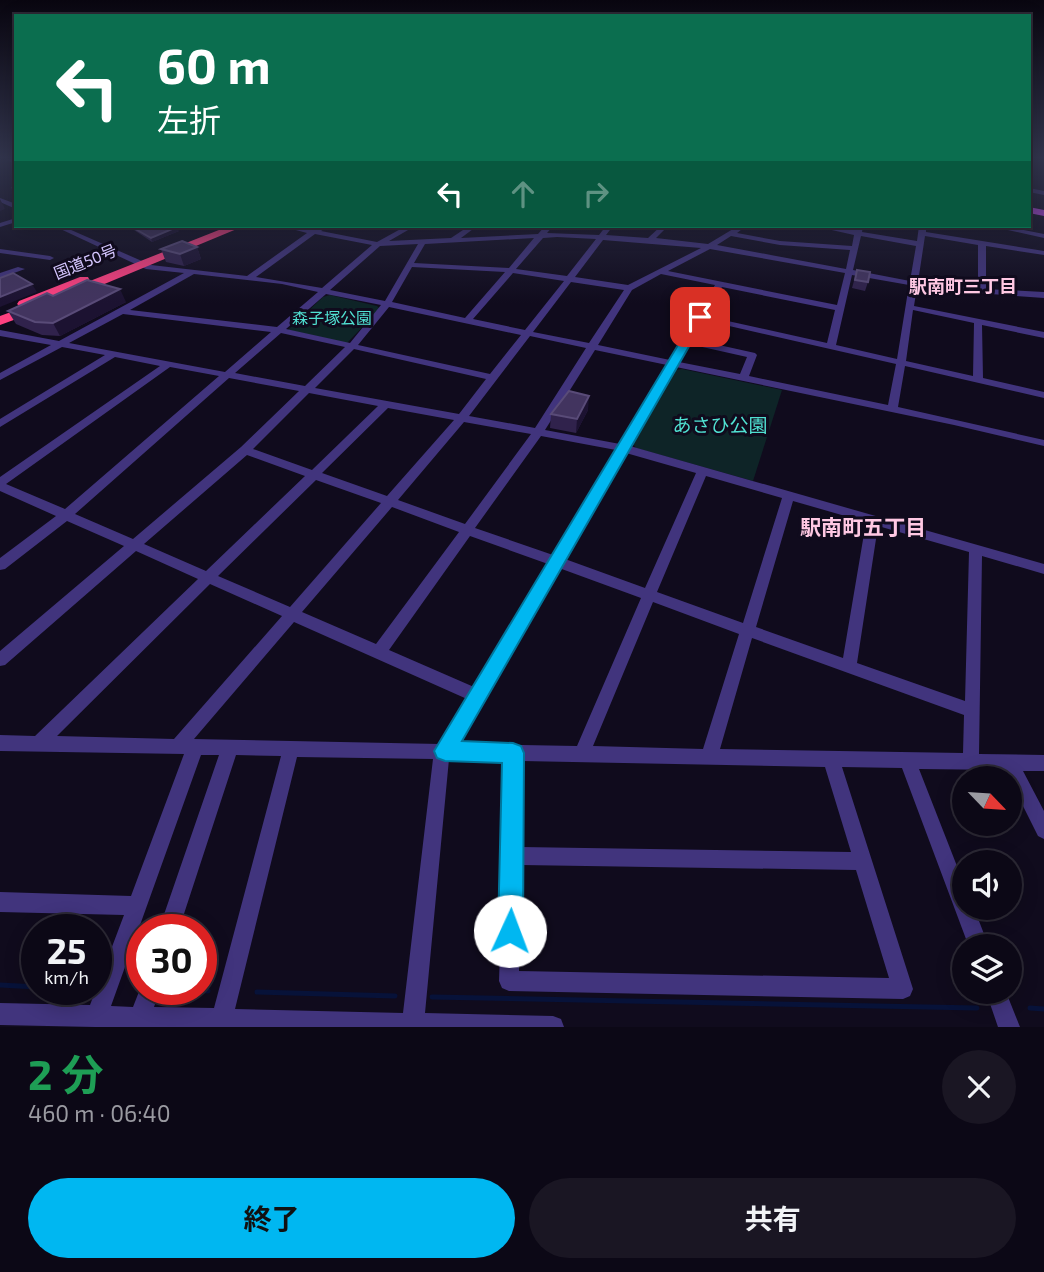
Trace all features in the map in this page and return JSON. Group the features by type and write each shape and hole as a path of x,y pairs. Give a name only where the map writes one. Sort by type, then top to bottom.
{"highway":[{"name":"国道50号","path":"0,321 217,228"},
{"name":"国道50号","path":"0,313 233,228"}],"street":[{"path":"61,228 137,263 326,291 1044,443"},
{"path":"294,228 378,244 539,236 601,236 650,240 710,246 914,284 1044,295"},
{"path":"249,278 322,228"},
{"path":"0,565 66,515 378,244 407,228"},
{"path":"452,241 470,228"},
{"path":"467,321 547,228"},
{"path":"96,1017 136,906 186,747 292,614 461,418 608,228"},
{"path":"650,240 663,228"},
{"path":"378,653 538,432 629,288 740,228"},
{"path":"1003,228 1044,236"},
{"path":"831,346 859,229 919,244"},
{"path":"893,409 922,229 982,243 1044,253"},
{"path":"730,234 779,243 855,248"},
{"path":"0,660 245,450 352,346 387,304 422,243"},
{"path":"982,243 982,291"},
{"path":"1,251 50,258"},
{"path":"410,265 510,270 629,288"},
{"path":"0,276 21,269"},
{"path":"0,377 191,272"},
{"path":"661,272 840,308"},
{"path":"413,1022 444,751 720,283"},
{"path":"909,307 1044,335"},
{"path":"121,311 280,330 493,378"},
{"path":"700,317 1044,395"},
{"path":"978,321 978,380"},
{"path":"0,333 623,448 1044,569"},
{"path":"686,341 752,355 743,378"},
{"path":"0,424 113,354"},
{"path":"169,364 0,484 478,696"},
{"path":"39,743 386,404"},
{"path":"245,450 972,711"},
{"path":"581,755 702,471"},
{"path":"709,757 789,495"},
{"path":"849,666 873,519"},
{"path":"971,761 975,549"},
{"path":"0,743 1044,763"},
{"path":"174,914 230,748"},
{"path":"221,1023 291,749"},
{"path":"513,753 509,981 903,989 831,759"},
{"path":"908,761 974,934"},
{"path":"1010,763 1044,830"},
{"path":"513,856 863,860"},
{"path":"0,902 136,906"},
{"path":"1000,1004 1009,1027"},
{"path":"140,1018 144,1005"},
{"path":"0,1014 221,1023 413,1022 553,1027"}],"green space":[{"name":"森子塚公園","path":"330,295 380,309 347,343 288,330 323,297"},
{"name":"あさひ公園","path":"682,369 782,390 753,481 636,448 632,443 675,370"}],"building":[{"path":"134,228 175,228 151,238"},
{"path":"182,241 197,247 180,254 161,249"},
{"path":"857,270 870,272 868,282 855,280"},
{"path":"13,273 32,284 0,297 0,278"},
{"path":"87,280 120,289 53,323 35,322 8,311 47,293 53,296"},
{"path":"569,391 589,396 577,419 551,414"}],"waterway":[{"path":"0,985 21,986"},
{"path":"257,992 395,996"},
{"path":"432,997 977,1008"},
{"path":"1030,1008 1044,1009"}],"district":[{"name":"駅南町三丁目","path":"963,286"},
{"name":"駅南町五丁目","path":"863,526"}],"route":[{"path":"510,931 513,753 445,751 700,317"}]}
